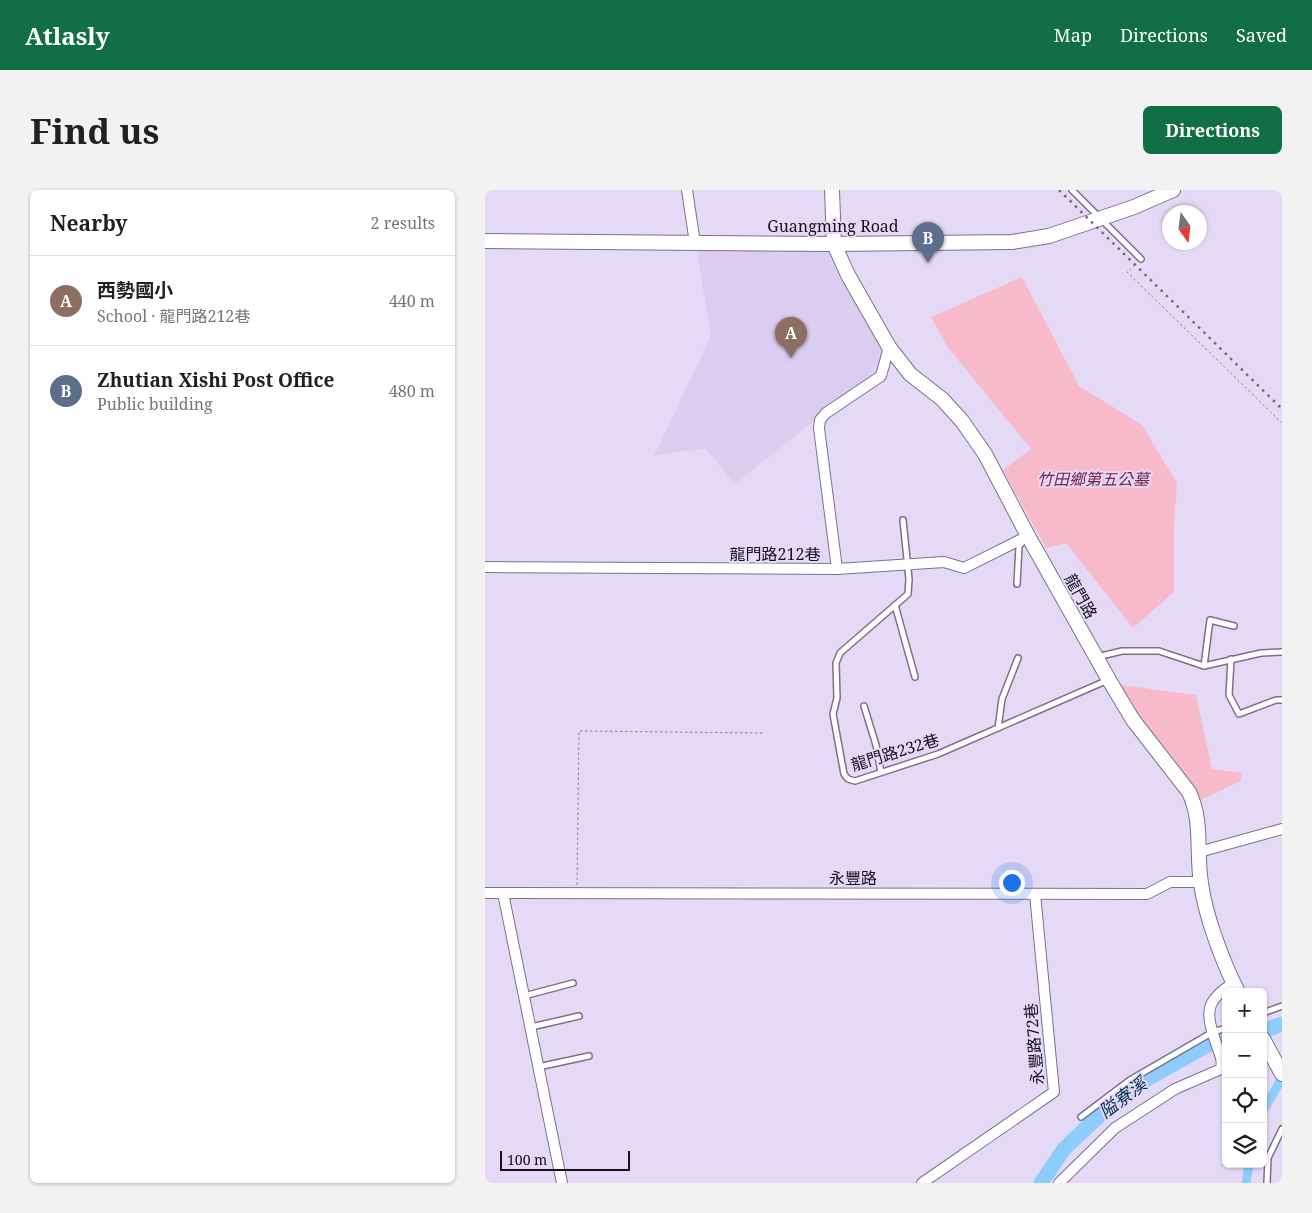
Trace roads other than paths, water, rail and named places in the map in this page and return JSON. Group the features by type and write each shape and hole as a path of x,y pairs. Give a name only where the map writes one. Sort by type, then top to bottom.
{"street":[{"path":"687,190 695,242"},
{"name":"龍門路","path":"832,190 835,244 848,275 889,347 910,374 942,399 962,421 985,454 1028,536 1133,720 1189,792 1195,810 1200,882 1209,918 1236,987"},
{"name":"Guangming Road","path":"485,241 835,244 1012,242 1049,236 1101,219 1173,190"},
{"name":"龍門路212巷","path":"485,567 837,569 819,428 820,420 826,413 881,376 889,347"},
{"path":"837,569 944,562 964,568 1028,536"},
{"path":"1199,852 1282,828"},
{"name":"永豐路","path":"485,893 1147,894 1170,882 1200,882"},
{"path":"503,893 561,1183"},
{"name":"永豐路72巷","path":"922,1183 1054,1092 1035,894"},
{"path":"1059,1183 1115,1128 1175,1089 1221,1069 1223,1061 1209,1019 1211,1001 1218,993 1236,987"},
{"path":"1267,1046 1282,1074"}],"lane":[{"path":"1072,190 1141,260"},
{"path":"903,520 910,588 908,594 895,605 915,677"},
{"path":"1017,584 1019,546 1028,536"},
{"name":"龍門路232巷","path":"895,605 840,653 836,663 837,698 833,720 844,774 848,779 855,781 938,754 1109,680"},
{"path":"1205,666 1209,620 1234,626"},
{"path":"1096,658 1122,652 1159,651 1205,666 1261,653 1282,652"},
{"path":"998,728 1002,699 1018,658"},
{"path":"1231,660 1229,695 1239,714 1276,700 1282,700"},
{"path":"864,706 876,745 881,772"},
{"path":"524,996 573,983"},
{"path":"1267,1012 1282,1006"},
{"path":"530,1028 579,1016"},
{"path":"1081,1117 1130,1080 1222,1030"},
{"path":"538,1067 589,1056"},
{"path":"1267,1183 1268,1158 1282,1129"}],"waterway":[{"name":"隘寮溪","path":"1267,1030 1282,1024"},
{"name":"隘寮溪","path":"1041,1183 1064,1149 1101,1114 1142,1082 1204,1047 1222,1040"},
{"path":"1267,1104 1282,1078"},
{"path":"1246,1183 1248,1168"}],"railway":[{"path":"1059,190 1282,409"}],"place":[{"name":"Zhutian Xishi Post Office","path":"928,263"},
{"name":"西勢國小","path":"791,358"}],"park label":[{"name":"竹田鄉第五公墓","path":"1093,479"}]}
